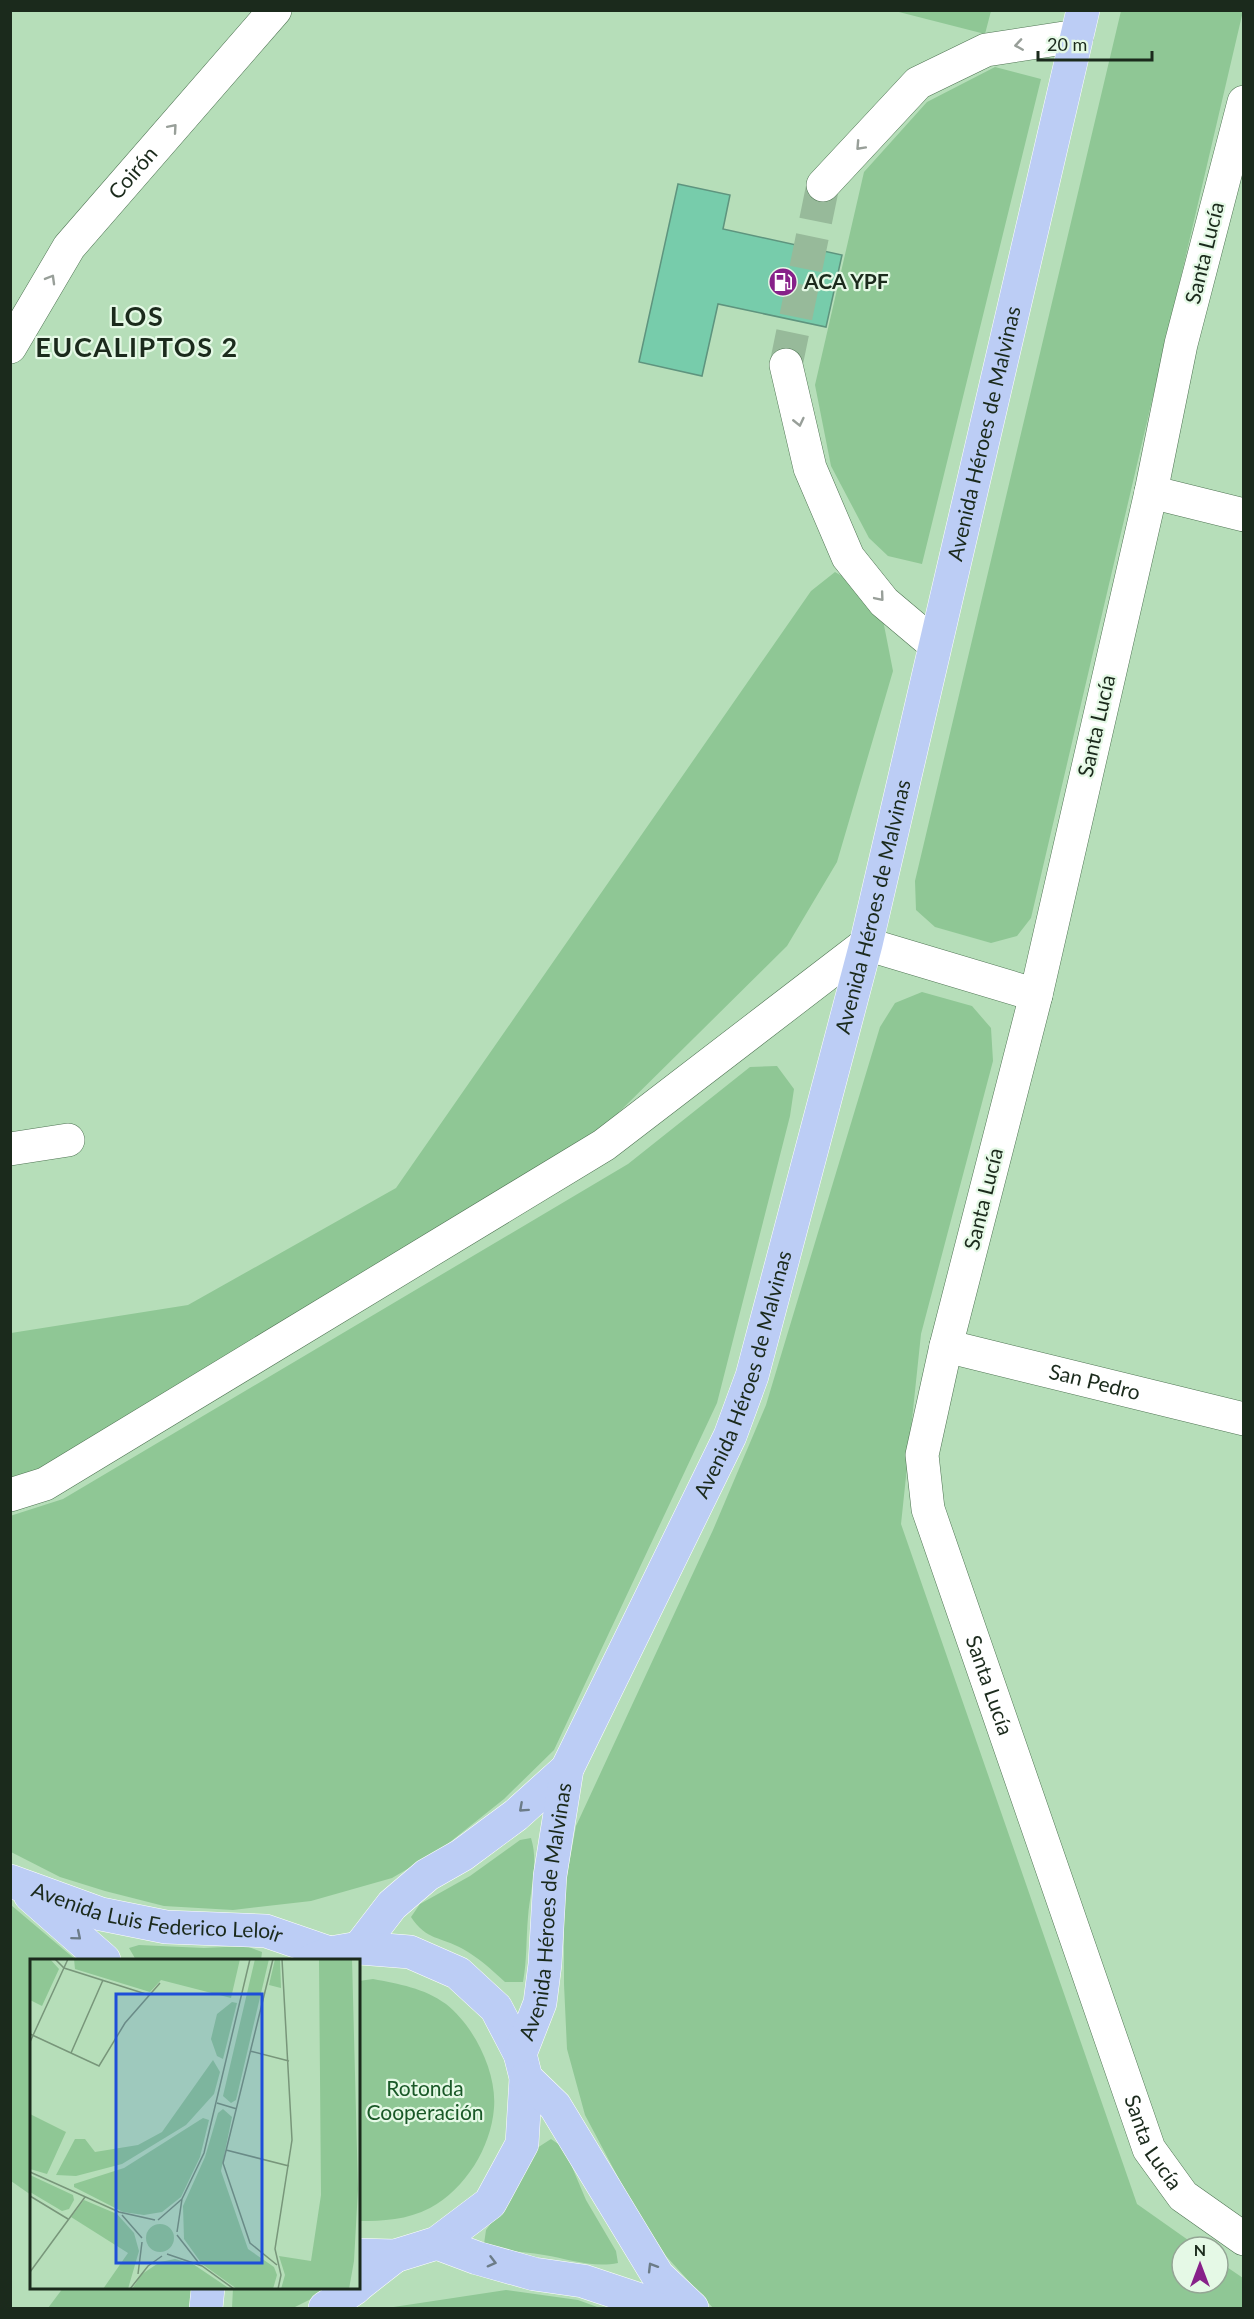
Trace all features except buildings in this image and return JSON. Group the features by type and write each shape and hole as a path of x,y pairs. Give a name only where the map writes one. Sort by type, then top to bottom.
{"main road":[{"name":"Avenida Héroes de Malvinas","path":"523,2066 540,2003 545,1964 550,1876 567,1769 730,1436 752,1376 866,944 1080,23"},
{"name":"Avenida Héroes de Malvinas","path":"334,1954 427,1875 462,1855 516,1815 567,1769"},
{"name":"Avenida Luis Federico Leloir","path":"14,1882 101,1914 166,1927 266,1931 334,1954"},
{"name":"Avenida Luis Federico Leloir","path":"14,1882 103,1959"},
{"path":"334,1954 410,1952 458,1973 496,2008 523,2066 555,2106 658,2277 692,2308"},
{"path":"360,2255 395,2256 437,2243 490,2203 522,2144 523,2066"},
{"path":"437,2243 477,2258 534,2274 583,2281 637,2299 655,2308"},
{"path":"360,2284 395,2256"},
{"path":"206,2308 208,2289"},
{"path":"325,2308 353,2289"}],"street":[{"name":"Coirón","path":"10,347 69,247 275,10"},
{"path":"824,185 918,83 986,50 1080,23"},
{"name":"Santa Lucía","path":"1244,102 1181,344 1150,492 1036,995 946,1346 922,1455 928,1509 1149,2149 1183,2196 1244,2239"},
{"path":"786,365 810,468 848,557 884,602 935,645"},
{"path":"1150,492 1244,515"},
{"path":"10,1495 45,1484 604,1145 866,944 1036,995"},
{"path":"10,1149 68,1140"},
{"name":"San Pedro","path":"946,1346 1244,1419"}],"green space":[{"path":"895,11 991,11 985,34"},
{"path":"1121,11 1243,11 1031,918 1017,936 991,943 935,927 916,910 915,881"},
{"path":"995,67 1041,79 922,564 888,556 869,538 831,466 815,385 864,172 927,102"},
{"path":"835,572 856,584 883,620 893,671 837,862 787,946 601,1130 45,1470 11,1478 11,1333 188,1305 396,1188 811,591"},
{"path":"922,992 972,1006 991,1028 993,1061 921,1334 901,1524 1137,2204 1181,2235 1170,2235 1170,2295 1230,2295 1230,2269 1243,2278 1243,2308 713,2308 666,2256 628,2196 585,2115 567,2049 564,1892 576,1826 713,1530 766,1405 880,1027 895,1003"},
{"path":"777,1066 794,1089 790,1116 717,1403 554,1750 504,1799 440,1850 392,1878 311,1901 233,1910 164,1906 60,1877 11,1852 10,1516 63,1499 628,1164 750,1067"},
{"path":"531,1838 534,1867 523,1982 505,1982 469,1952 428,1934 411,1917 420,1904 470,1876 520,1840"},
{"path":"11,1905 75,1959 30,1959 30,2194 11,2181"},
{"path":"139,1945 204,1948 246,1946 262,1952 261,1959 135,1959 129,1948"},
{"name":"Rotonda Cooperación","path":"373,1979 402,1985 420,1990 446,2004 466,2024 482,2051 488,2065 494,2094 492,2123 488,2138 465,2179 443,2200 430,2208 404,2217 386,2220 360,2221 360,1981"},
{"name":"Rotonda Cooperación","path":"551,2139 564,2148 586,2200 616,2251 618,2263 590,2264 506,2250 484,2244 486,2230 517,2187 537,2148"},
{"path":"62,2289 194,2289 191,2308 48,2308"},
{"path":"233,2289 331,2289 293,2308 232,2308"},
{"path":"506,2290 578,2300 600,2308 387,2308"}],"tunnel":[{"path":"786,365 823,185"}],"place":[{"name":"ACA YPF","path":"783,282"}],"district":[{"name":"LOS EUCALIPTOS 2","path":"137,332"}]}
